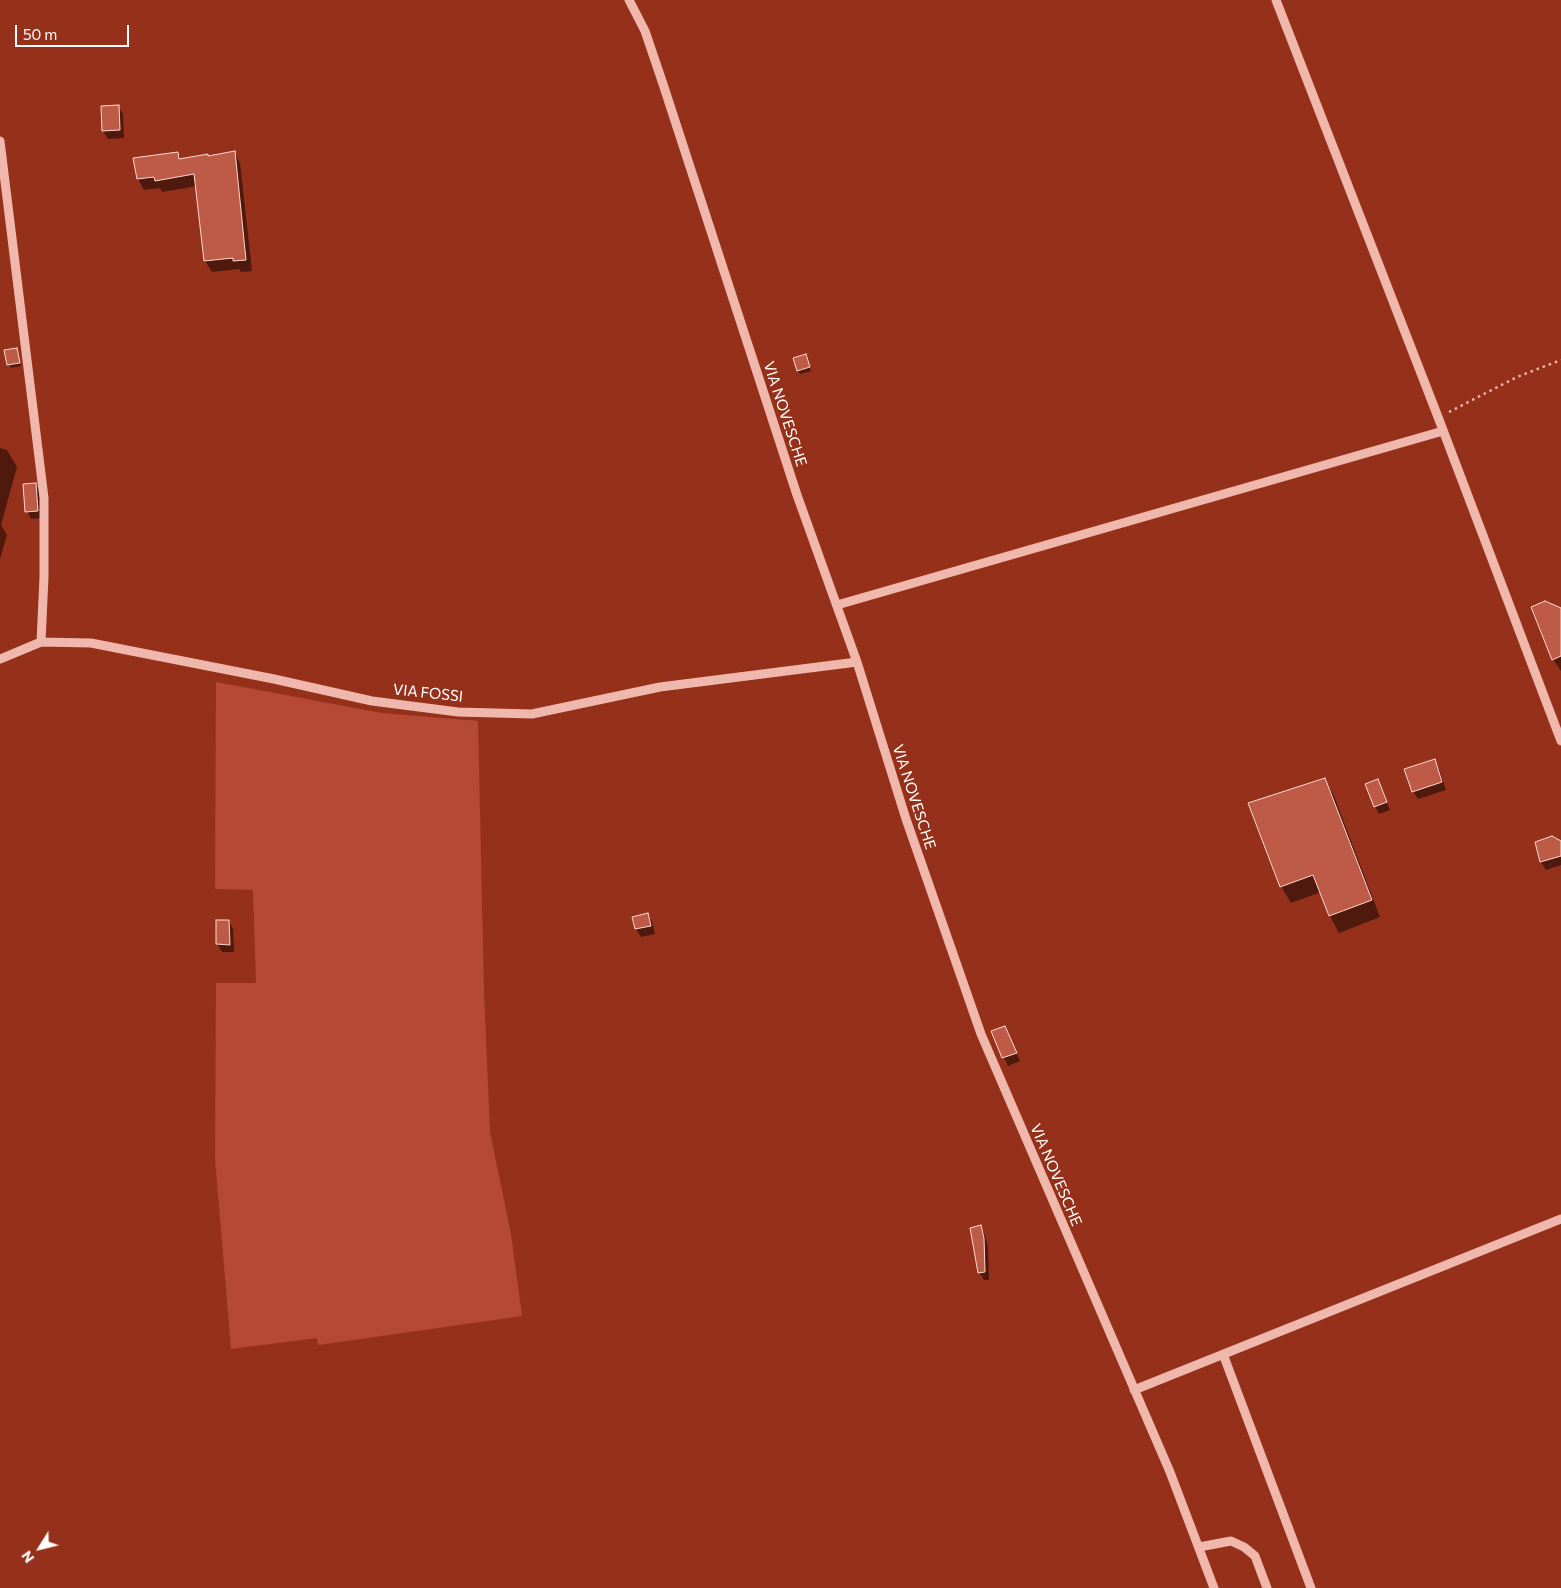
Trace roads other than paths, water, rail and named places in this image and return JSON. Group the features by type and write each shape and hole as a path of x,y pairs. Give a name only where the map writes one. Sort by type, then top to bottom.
{"street":[{"name":"VIA NOVESCHE","path":"629,0 644,31 663,84 797,495 857,662 906,819 981,1034 1170,1472 1214,1588"},
{"path":"1276,0 1444,431 1561,741"},
{"path":"0,141 44,498 44,578 40,642"},
{"path":"837,605 1444,431"},
{"name":"VIA FOSSI","path":"0,659 40,642 91,643 274,679 372,701 458,712 532,714 660,688 857,662"},
{"path":"1134,1390 1561,1220"},
{"path":"1222,1354 1312,1588"},
{"path":"1199,1547 1231,1541 1244,1547 1255,1556 1267,1588"}]}
